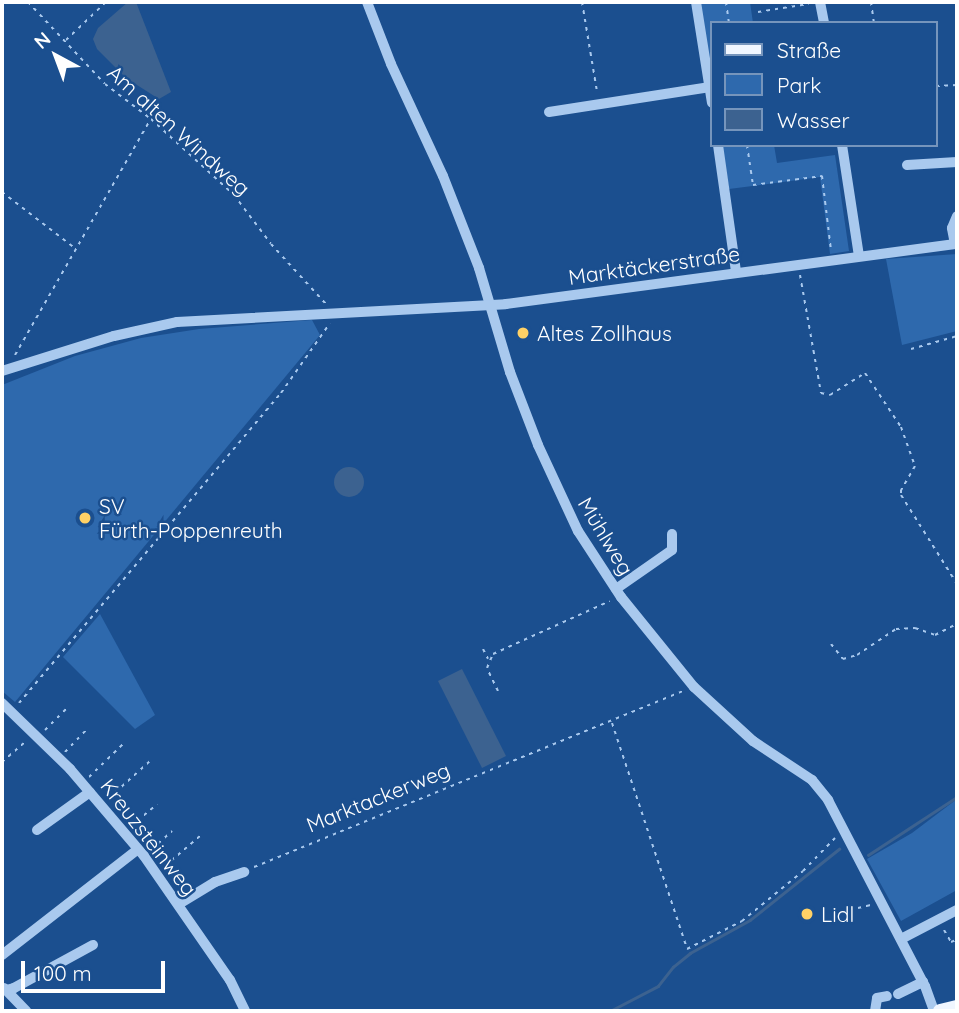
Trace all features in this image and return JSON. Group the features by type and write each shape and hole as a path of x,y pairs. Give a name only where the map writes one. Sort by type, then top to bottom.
{"street":[{"name":"Mühlweg","path":"367,2 391,64 443,176 492,305 510,372 556,489 578,531 618,593 694,687 753,741 812,780 828,800 923,982 934,1011"},
{"path":"549,112 710,87 696,2"},
{"path":"820,2 824,21"},
{"path":"718,147 736,272"},
{"path":"842,147 859,256"},
{"path":"908,165 957,162"},
{"path":"956,244 952,228 957,216"},
{"name":"Marktäckerstraße","path":"7,370 103,339 163,324 225,318 492,305 956,244"},
{"path":"618,593 672,550 672,534"},
{"name":"Kreuzsteinweg","path":"2,703 59,758 141,852 230,980 246,1011"},
{"path":"37,830 86,788"},
{"path":"2,955 141,852"},
{"path":"179,904 215,883 244,872"},
{"path":"901,939 957,910"},
{"path":"4,987 14,988 93,945"},
{"path":"875,1011 877,998 923,982"},
{"path":"4,987 26,1011"}],"path":[{"name":"Am alten Windweg","path":"28,2 105,84 151,119 234,195 271,244 335,314"},
{"path":"66,41 106,2"},
{"path":"582,2 599,104"},
{"path":"726,2 729,21"},
{"path":"758,12 820,2"},
{"path":"871,2 874,21"},
{"path":"938,86 957,85"},
{"path":"7,370 151,119"},
{"path":"747,147 753,185 822,176 833,260"},
{"path":"2,192 77,250"},
{"path":"799,264 821,393 830,395 865,373 901,426 915,466 901,490 901,495 957,584"},
{"path":"12,712 281,393 335,314"},
{"path":"911,349 957,336"},
{"path":"498,691 487,668 489,660 499,649 618,593"},
{"path":"831,643 843,659 857,655 896,629 915,628 935,635 957,624"},
{"path":"483,649 489,660"},
{"name":"Marktackerweg","path":"244,872 612,723 694,687"},
{"path":"2,762 69,706"},
{"path":"612,723 687,949 741,921 803,871 843,830"},
{"path":"59,758 86,730"},
{"path":"86,788 123,744"},
{"path":"101,805 150,761"},
{"path":"124,832 157,804"},
{"path":"141,852 172,831"},
{"path":"157,873 201,835"},
{"path":"858,908 880,898"},
{"path":"938,919 951,943 956,940"}],"green space":[{"path":"699,2 750,2 753,21 710,21 710,72"},
{"path":"722,147 774,147 777,163 835,155 849,251 830,254 820,177 729,189"},
{"path":"957,254 957,331 902,345 886,259"},
{"name":"SV Fürth-Poppenreuth","path":"312,320 320,335 15,702 2,691 2,385 75,356 141,338 199,329"},
{"path":"100,614 155,715 135,729 63,657"},
{"path":"957,799 957,890 901,921 867,859 912,833"}],"water":[{"path":"128,2 136,2 171,92 159,99 126,78 97,49 93,39 98,28"},
{"path":"349,467 360,471 364,482 360,493 349,497 338,493 334,482 338,471"},
{"path":"462,669 506,756 482,768 438,681"}],"waterway":[{"path":"868,855 957,797"},
{"path":"610,1011 658,986 673,967 690,953 750,920 839,849"}],"place":[{"name":"Altes Zollhaus","path":"523,333"},
{"name":"SV Fürth-Poppenreuth","path":"85,518"},
{"name":"Lidl","path":"807,914"}]}
